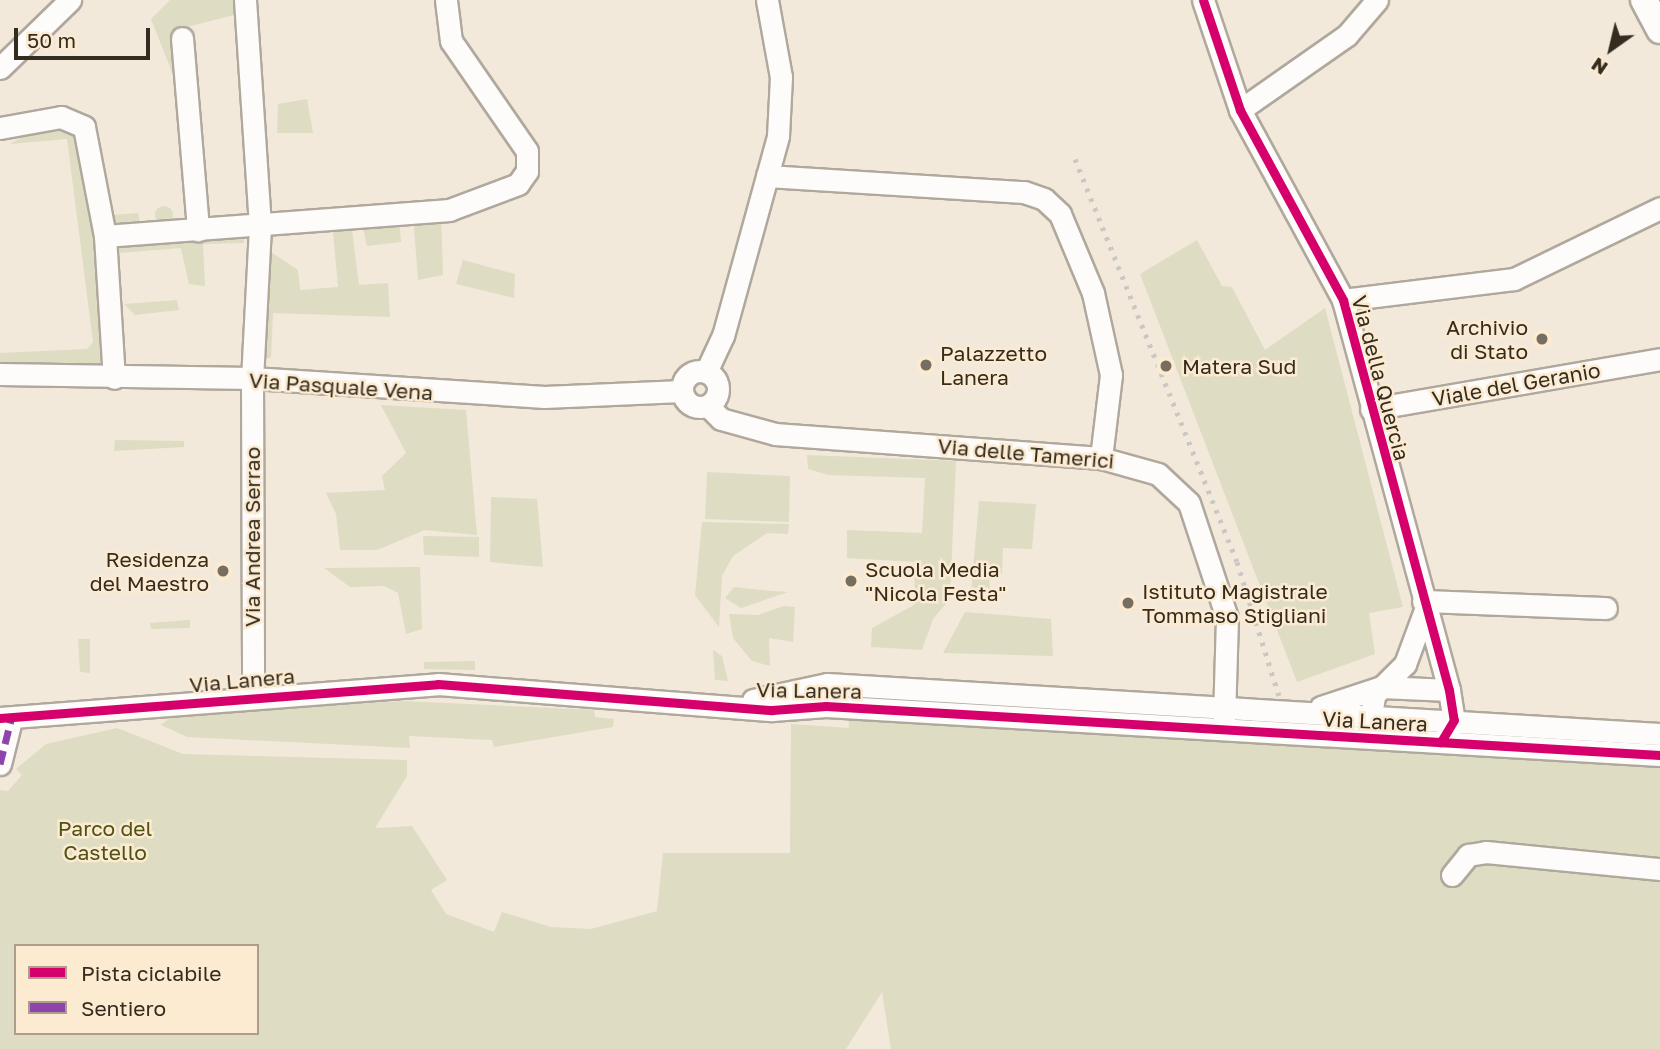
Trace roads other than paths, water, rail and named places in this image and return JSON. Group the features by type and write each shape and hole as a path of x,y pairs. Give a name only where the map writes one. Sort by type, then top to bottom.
{"main road":[{"path":"1644,0 1660,30"}],"street":[{"path":"0,68 70,0"},
{"name":"Via Andrea Serrao","path":"245,0 260,227 252,378 253,696"},
{"path":"105,236 260,227 449,211 518,184 527,171 527,151 451,41 446,0"},
{"path":"706,372 723,336 778,136 781,77 767,0"},
{"name":"Via della Quercia","path":"1203,0 1240,110 1343,300 1449,690 1454,720"},
{"path":"1240,110 1347,36 1377,0"},
{"path":"182,38 198,230"},
{"path":"0,128 61,117 84,127 105,236 114,378"},
{"path":"767,176 1024,192 1044,199 1060,214 1096,305 1111,375 1101,458"},
{"path":"1343,300 1514,279 1660,208"},
{"name":"Viale del Geranio","path":"1371,409 1660,359"},
{"path":"706,372 718,386 708,406 691,405 682,391 688,375 706,372"},
{"name":"Via Pasquale Vena","path":"0,374 114,378 252,378 544,397 682,391"},
{"name":"Via delle Tamerici","path":"708,406 721,419 775,433 1101,458 1158,474 1189,503 1227,618 1224,730"},
{"path":"1381,687 1405,664 1424,605 1606,608"},
{"name":"Via Lanera","path":"5,719 253,696 438,684 734,704 1660,755"},
{"name":"Via Lanera","path":"734,704 827,684 1660,734"},
{"name":"Via Lanera","path":"1304,712 1381,687 1449,690"},
{"name":"Via Lanera","path":"1373,738 1367,717 1381,687"},
{"path":"0,764 5,719"},
{"path":"1441,742 1454,720"},
{"path":"1452,875 1468,855 1486,852 1660,869"}],"railway":[{"path":"1075,159 1237,562 1279,696"}],"place":[{"name":"Archivio di Stato","path":"1542,339"},
{"name":"Palazzetto Lanera","path":"926,365"},
{"name":"Matera Sud","path":"1166,366"},
{"name":"Residenza del Maestro","path":"223,571"},
{"name":"Scuola Media \"Nicola Festa\"","path":"851,581"},
{"name":"Istituto Magistrale Tommaso Stigliani","path":"1128,603"}],"park label":[{"name":"Parco del Castello","path":"105,840"}]}
